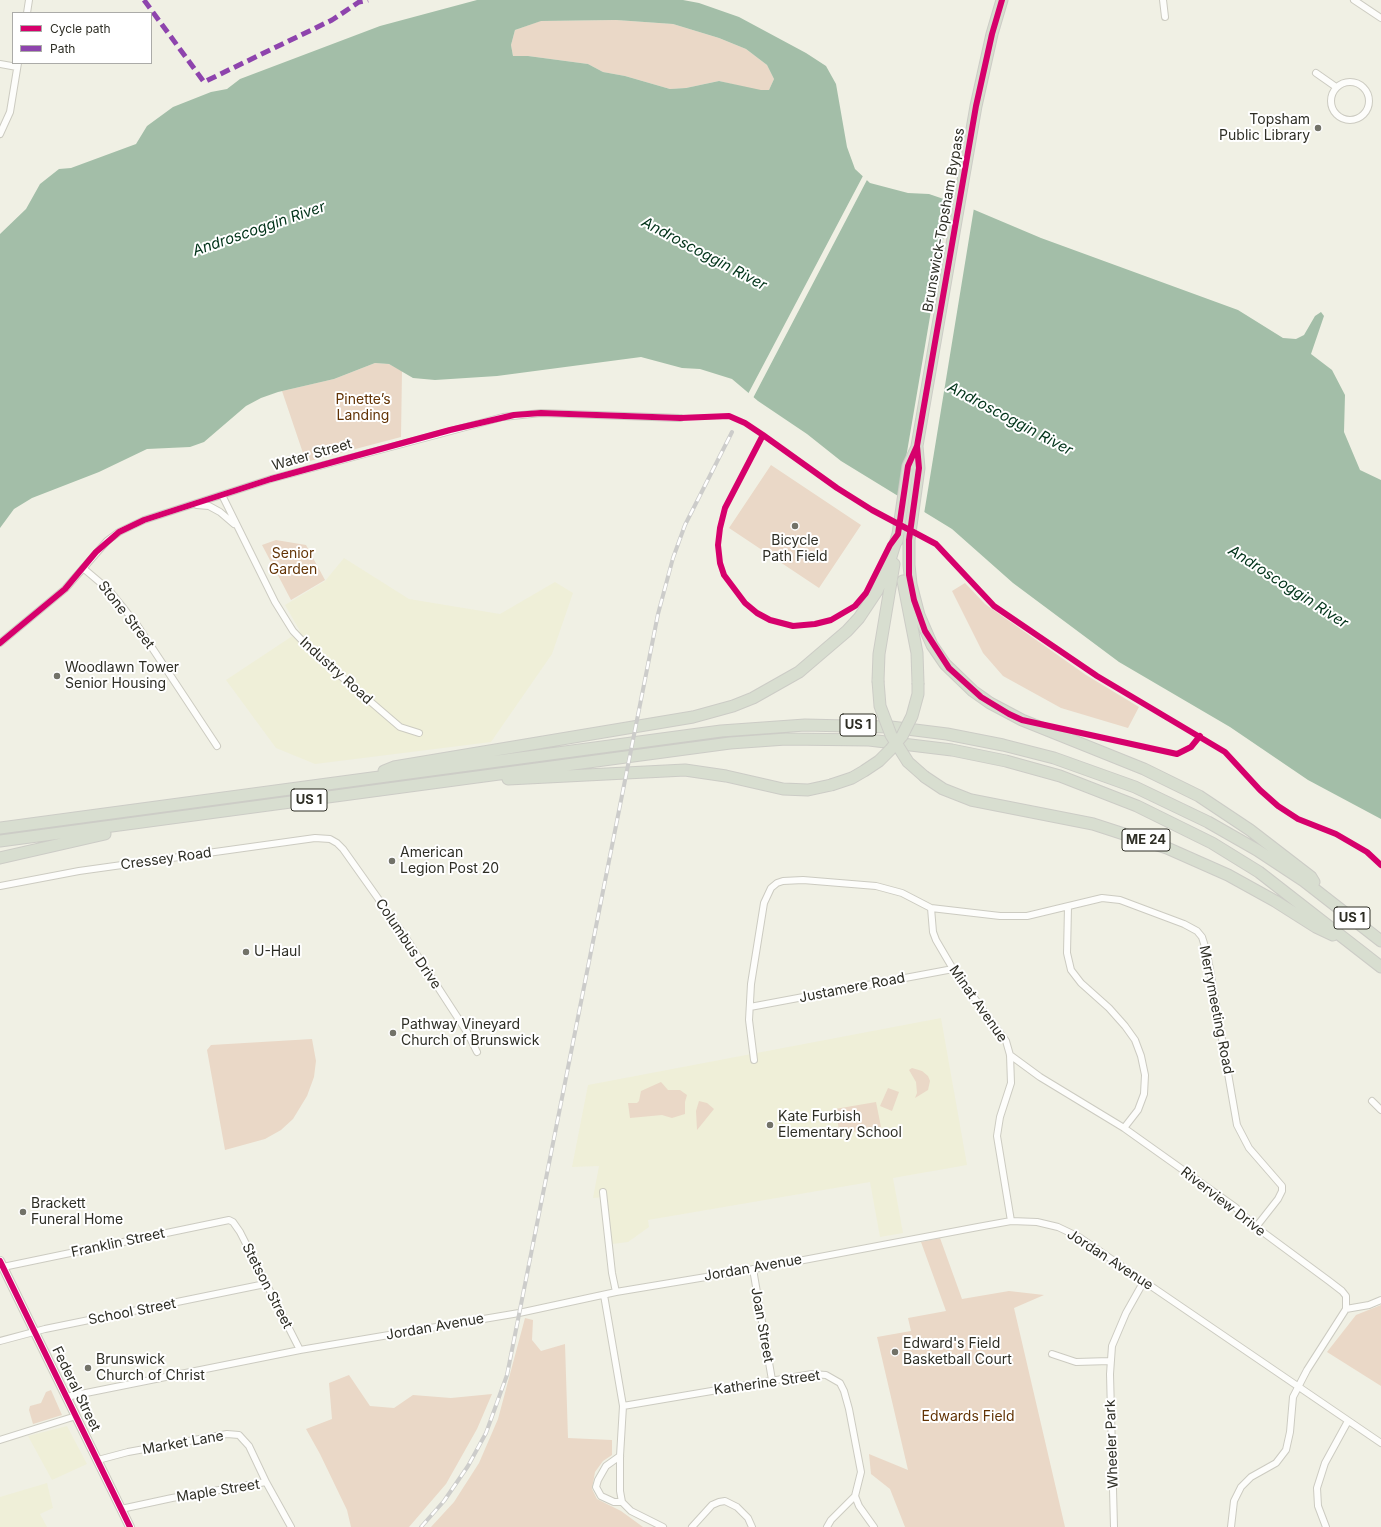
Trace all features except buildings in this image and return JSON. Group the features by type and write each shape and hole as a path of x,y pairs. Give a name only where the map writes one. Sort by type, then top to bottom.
{"highway":[{"name":"Brunswick-Topsham Bypass","path":"918,446 967,161 992,34 1002,0"},
{"path":"358,780 394,767 693,718 733,706 752,698 799,672 847,631 859,618 877,591 889,563 898,534 908,466 918,446"},
{"path":"918,446 919,468 909,540 910,584 922,623 932,645 945,664 973,691 1009,714 1138,766 1199,796 1250,830 1311,877 1323,896"},
{"name":"ME 24","path":"898,534 879,654 878,681 880,706 891,735 904,756 925,777 950,792 971,800 1056,815 1106,827 1167,848 1228,874 1275,900 1316,927 1352,944"},
{"path":"491,775 510,780 664,769 713,773 783,789 808,790 831,785 852,778 878,761 902,736 912,716 918,694 918,664 903,579 903,554 909,540"},
{"name":"US 1","path":"0,828 750,728 835,724 919,730 974,739 1031,752 1080,767 1134,787 1184,809 1281,865 1381,941"},
{"name":"US 1","path":"0,841 730,743 786,739 869,740 924,746 979,755 1060,776 1112,795 1187,830 1259,872 1381,967"},
{"path":"0,858 114,832 127,824"}],"street":[{"path":"27,12 29,0"},
{"path":"1163,0 1165,17"},
{"path":"1354,0 1381,18"},
{"path":"0,64 18,65 10,112 0,134"},
{"path":"1316,74 1336,87"},
{"path":"1346,82 1358,84 1363,87 1368,97 1367,109 1364,114 1354,120 1348,120 1336,115 1331,104 1331,98 1336,87 1346,82"},
{"name":"Water Street","path":"0,643 54,600 96,552 119,532 144,520 336,460 503,417 541,414 680,418"},
{"name":"Industry Road","path":"222,495 236,526 275,602 293,631 302,642 400,727 419,733"},
{"name":"Industry Road","path":"194,504 209,506 228,517 236,526"},
{"name":"Stone Street","path":"83,568 109,590 137,625 217,746"},
{"name":"Cressey Road","path":"0,886 39,877 315,838 333,840"},
{"name":"Columbus Drive","path":"333,840 348,856 404,935 467,1032 477,1052"},
{"name":"Merrymeeting Road","path":"754,1060 749,1030 750,1007 761,915 767,895 777,883 790,880 803,880 876,886 902,893 931,908 945,911 1013,916 1027,916 1102,898 1114,899 1184,924 1197,931 1202,937 1207,953 1237,1125 1249,1148 1282,1186 1282,1191 1278,1199 1256,1227"},
{"path":"1068,907 1067,954 1071,970 1081,983 1115,1014 1125,1026 1134,1040 1141,1056 1145,1075 1144,1094 1138,1110 1124,1128"},
{"name":"Minat Avenue","path":"931,908 933,932 953,969 1006,1041 1010,1056 1011,1083 1000,1117 997,1136 1011,1221"},
{"name":"Justamere Road","path":"750,1007 953,969"},
{"name":"Riverview Drive","path":"1010,1056 1035,1074 1124,1128 1235,1207 1256,1227 1342,1291 1346,1296 1346,1309"},
{"path":"1372,1101 1381,1110"},
{"path":"603,1192 612,1273 616,1292"},
{"name":"Franklin Street","path":"1,1264 229,1220 234,1222"},
{"name":"Jordan Avenue","path":"66,1397 300,1350 519,1313 616,1292 753,1269 1011,1221 1037,1222 1058,1227 1079,1237 1381,1443"},
{"name":"Stetson Street","path":"234,1222 300,1350"},
{"name":"Federal Street","path":"1,1264 130,1527"},
{"name":"Joan Street","path":"753,1269 772,1380"},
{"name":"Wheeler Park","path":"1114,1527 1110,1361 1112,1346 1118,1329 1144,1281"},
{"name":"School Street","path":"0,1341 45,1329 265,1284"},
{"path":"604,1295 623,1406 620,1456 620,1491 622,1502 631,1511 663,1527"},
{"path":"1230,1527 1234,1501 1241,1487 1251,1477 1276,1463 1286,1450 1290,1432 1293,1397 1298,1386 1346,1309 1369,1305 1381,1300"},
{"path":"1052,1354 1076,1362 1110,1361"},
{"name":"Katherine Street","path":"623,1406 772,1380 819,1374 834,1378 840,1383 844,1391 861,1467 859,1484 855,1496"},
{"path":"0,1440 76,1416"},
{"path":"1326,1527 1318,1506 1317,1488 1325,1463 1348,1421"},
{"name":"Market Lane","path":"98,1460 128,1452 204,1438 227,1434 239,1435 249,1446 266,1482"},
{"path":"620,1456 606,1466 598,1480 596,1487 600,1496 614,1502 622,1502"},
{"name":"Maple Street","path":"121,1509 172,1498 266,1482 291,1527"},
{"path":"827,1527 831,1520 855,1496 859,1506 874,1527"},
{"path":"692,1527 712,1505 725,1501 737,1507 748,1518 752,1527"}],"shaded area":[{"path":"344,558 409,599 500,614 555,582 573,593 552,654 491,742 315,764 276,748 226,680 300,631 285,605 325,581"},
{"name":"Kate Furbish Elementary School","path":"941,1018 967,1165 893,1178 903,1233 880,1237 870,1182 648,1220 649,1227 628,1242 612,1244 604,1197 593,1198 599,1166 572,1167 588,1085"},
{"path":"67,1426 87,1464 52,1480 28,1436"},
{"path":"47,1483 53,1508 40,1514 47,1527 0,1527 0,1497"}],"green space":[{"path":"616,20 673,24 719,38 746,49 767,65 774,79 769,90 761,91 719,81 686,88 670,89 625,76 603,72 588,64 528,56 513,56 511,45 515,30 540,21"},
{"name":"Pinette’s Landing","path":"375,363 389,364 402,371 401,437 306,462 282,391 334,379"},
{"name":"Bicycle Path Field","path":"771,465 861,525 819,588 729,528"},
{"name":"Senior Garden","path":"276,540 306,545 325,580 291,600 262,545"},
{"path":"965,583 985,604 1086,675 1139,707 1128,728 1061,708 1003,676 983,653 952,591"},
{"path":"312,1039 316,1061 314,1077 307,1096 293,1119 281,1130 265,1139 225,1150 207,1050 211,1045"},
{"path":"912,1068 922,1071 928,1076 930,1081 928,1090 915,1098 917,1093 916,1082 909,1070"},
{"path":"661,1082 668,1090 680,1090 687,1095 685,1102 685,1114 672,1118 662,1115 630,1118 628,1103 637,1103 639,1101 641,1091"},
{"path":"888,1088 899,1092 892,1111 880,1106"},
{"path":"699,1101 707,1103 714,1109 697,1130 696,1111"},
{"path":"876,1102 881,1127 840,1134 835,1109"},
{"name":"Edwards Field","path":"940,1238 962,1299 1009,1291 1044,1295 1014,1308 1065,1527 905,1527 890,1489 871,1474 869,1454 908,1470 877,1337 911,1331 908,1318 946,1311 921,1242"},
{"path":"1381,1305 1381,1386 1327,1352 1356,1315"},
{"path":"525,1318 533,1320 532,1340 541,1351 565,1344 568,1438 612,1440 612,1455 603,1461 595,1472 592,1489 597,1499 621,1511 643,1527 431,1527 454,1502 479,1463 498,1419"},
{"path":"349,1375 370,1406 394,1408 413,1395 451,1398 492,1394 477,1429 446,1484 409,1527 351,1527 347,1510 320,1454 306,1429 332,1419 329,1383"},
{"path":"51,1390 62,1415 33,1424 29,1410 30,1406 41,1403 46,1392"}],"water":[{"name":"Androscoggin River","path":"477,0 683,0 699,3 739,17 806,53 826,66 836,84 847,147 855,169 870,183 908,193 929,194 970,208 1041,238 1238,310 1283,338 1296,339 1304,335 1315,316 1321,312 1324,316 1311,354 1332,370 1345,395 1344,432 1360,470 1381,480 1381,819 1308,780 1230,727 1119,662 1013,583 952,529 841,461 807,434 758,401 732,379 700,369 682,368 641,357 497,376 435,380 413,378 389,364 375,363 334,379 278,392 261,398 246,406 204,442 190,447 147,449 99,472 32,498 14,509 0,528 0,234 26,209 40,184 59,169 71,168 136,144 147,126 173,107 211,92 227,89 240,79 380,26","holes":["616,20 673,24 719,38 746,49 767,65 774,79 769,90 761,90 719,81 686,88 670,89 625,76 603,72 588,64 528,56 513,56 511,45 515,30 541,21"]}],"pier":[{"path":"864,174 868,178 752,400 748,394"},
{"path":"950,199 974,208 924,514 899,499"}],"railway":[{"path":"421,1527 444,1501 468,1466 486,1433 507,1375 658,614 673,558 685,525 732,432"}],"marked path":[{"path":"144,0 204,82 332,20 359,2 368,0"}],"cycle path":[{"path":"1002,0 992,34 976,106 917,446 919,468 909,540 909,575 914,600 925,631 949,668 981,697 1009,714 1022,720 1177,754 1191,747 1200,736"},
{"path":"0,643 65,589 96,552 119,532 144,520 271,479 450,430 514,415 541,413 680,418 729,416 745,423 837,488 872,510 936,544 994,606 1097,676 1225,752 1260,790 1278,806 1298,819 1336,834 1367,852 1381,865"},
{"path":"763,435 725,508 718,545 720,563 724,575 745,603 757,613 770,620 793,626 815,624 831,620 855,606 866,593 890,545 898,534 908,466 917,446"},
{"path":"0,1261 130,1527"}],"place":[{"name":"Topsham Public Library","path":"1318,128"},
{"name":"Bicycle Path Field","path":"795,526"},
{"name":"Woodlawn Tower Senior Housing","path":"57,676"},
{"name":"American Legion Post 20","path":"392,861"},
{"name":"U-Haul","path":"246,952"},
{"name":"Pathway Vineyard Church of Brunswick","path":"393,1033"},
{"name":"Kate Furbish Elementary School","path":"770,1125"},
{"name":"Brackett Funeral Home","path":"23,1212"},
{"name":"Edward's Field Basketball Court","path":"895,1352"},
{"name":"Brunswick Church of Christ","path":"88,1368"}]}
